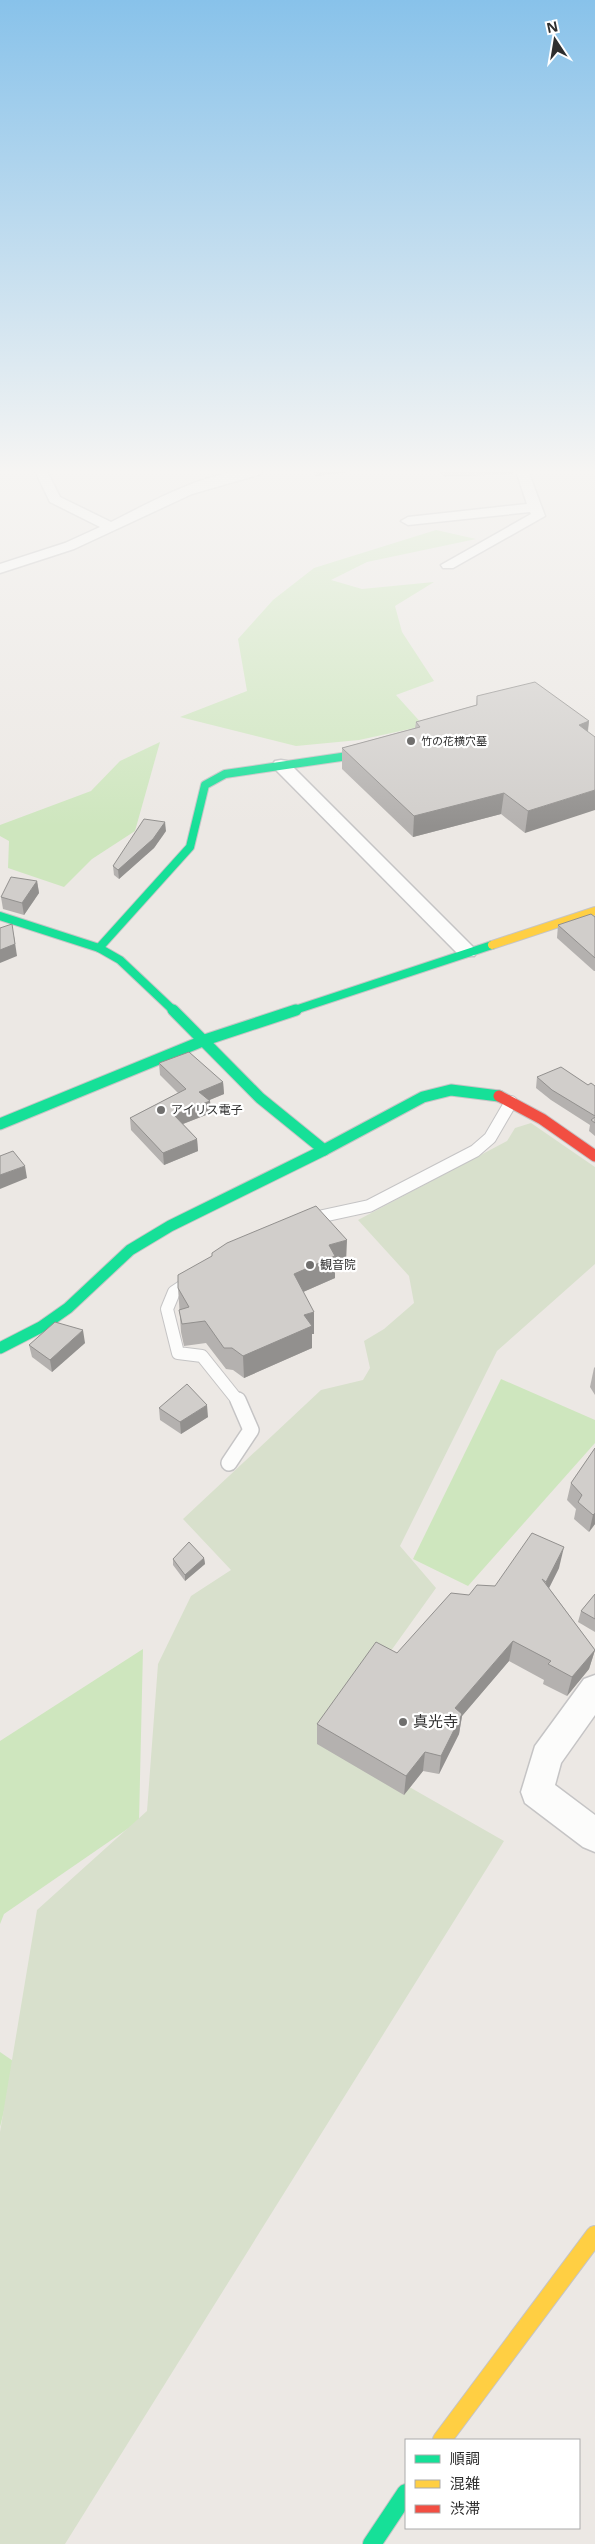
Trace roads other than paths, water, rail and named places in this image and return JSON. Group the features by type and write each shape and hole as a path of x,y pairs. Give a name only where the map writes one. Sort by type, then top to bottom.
{"street":[{"path":"99,948 190,846 205,785 225,774 348,756"},
{"path":"281,765 468,952"},
{"path":"0,1124 204,1040 595,911"},
{"path":"0,916 99,948 120,960 204,1040 260,1098 324,1150"},
{"path":"0,934 23,924"},
{"path":"0,1348 41,1327 68,1308 130,1250 170,1226 324,1150 423,1097 451,1090 499,1096 542,1119 595,1156"},
{"path":"595,1689 546,1757 538,1792 595,1835"},
{"path":"443,2439 595,2236"},
{"path":"372,2544 405,2494"}],"lane":[{"path":"293,1226 311,1218 369,1206 475,1150 490,1138 512,1102"},
{"path":"201,1274 174,1292 167,1309 178,1353 202,1356 237,1398 251,1430 229,1463"}],"place":[{"name":"竹の花横穴墓","path":"411,741"},
{"name":"アイリス電子","path":"161,1110"},
{"name":"観音院","path":"310,1265"},
{"name":"真光寺","path":"403,1722"}]}
